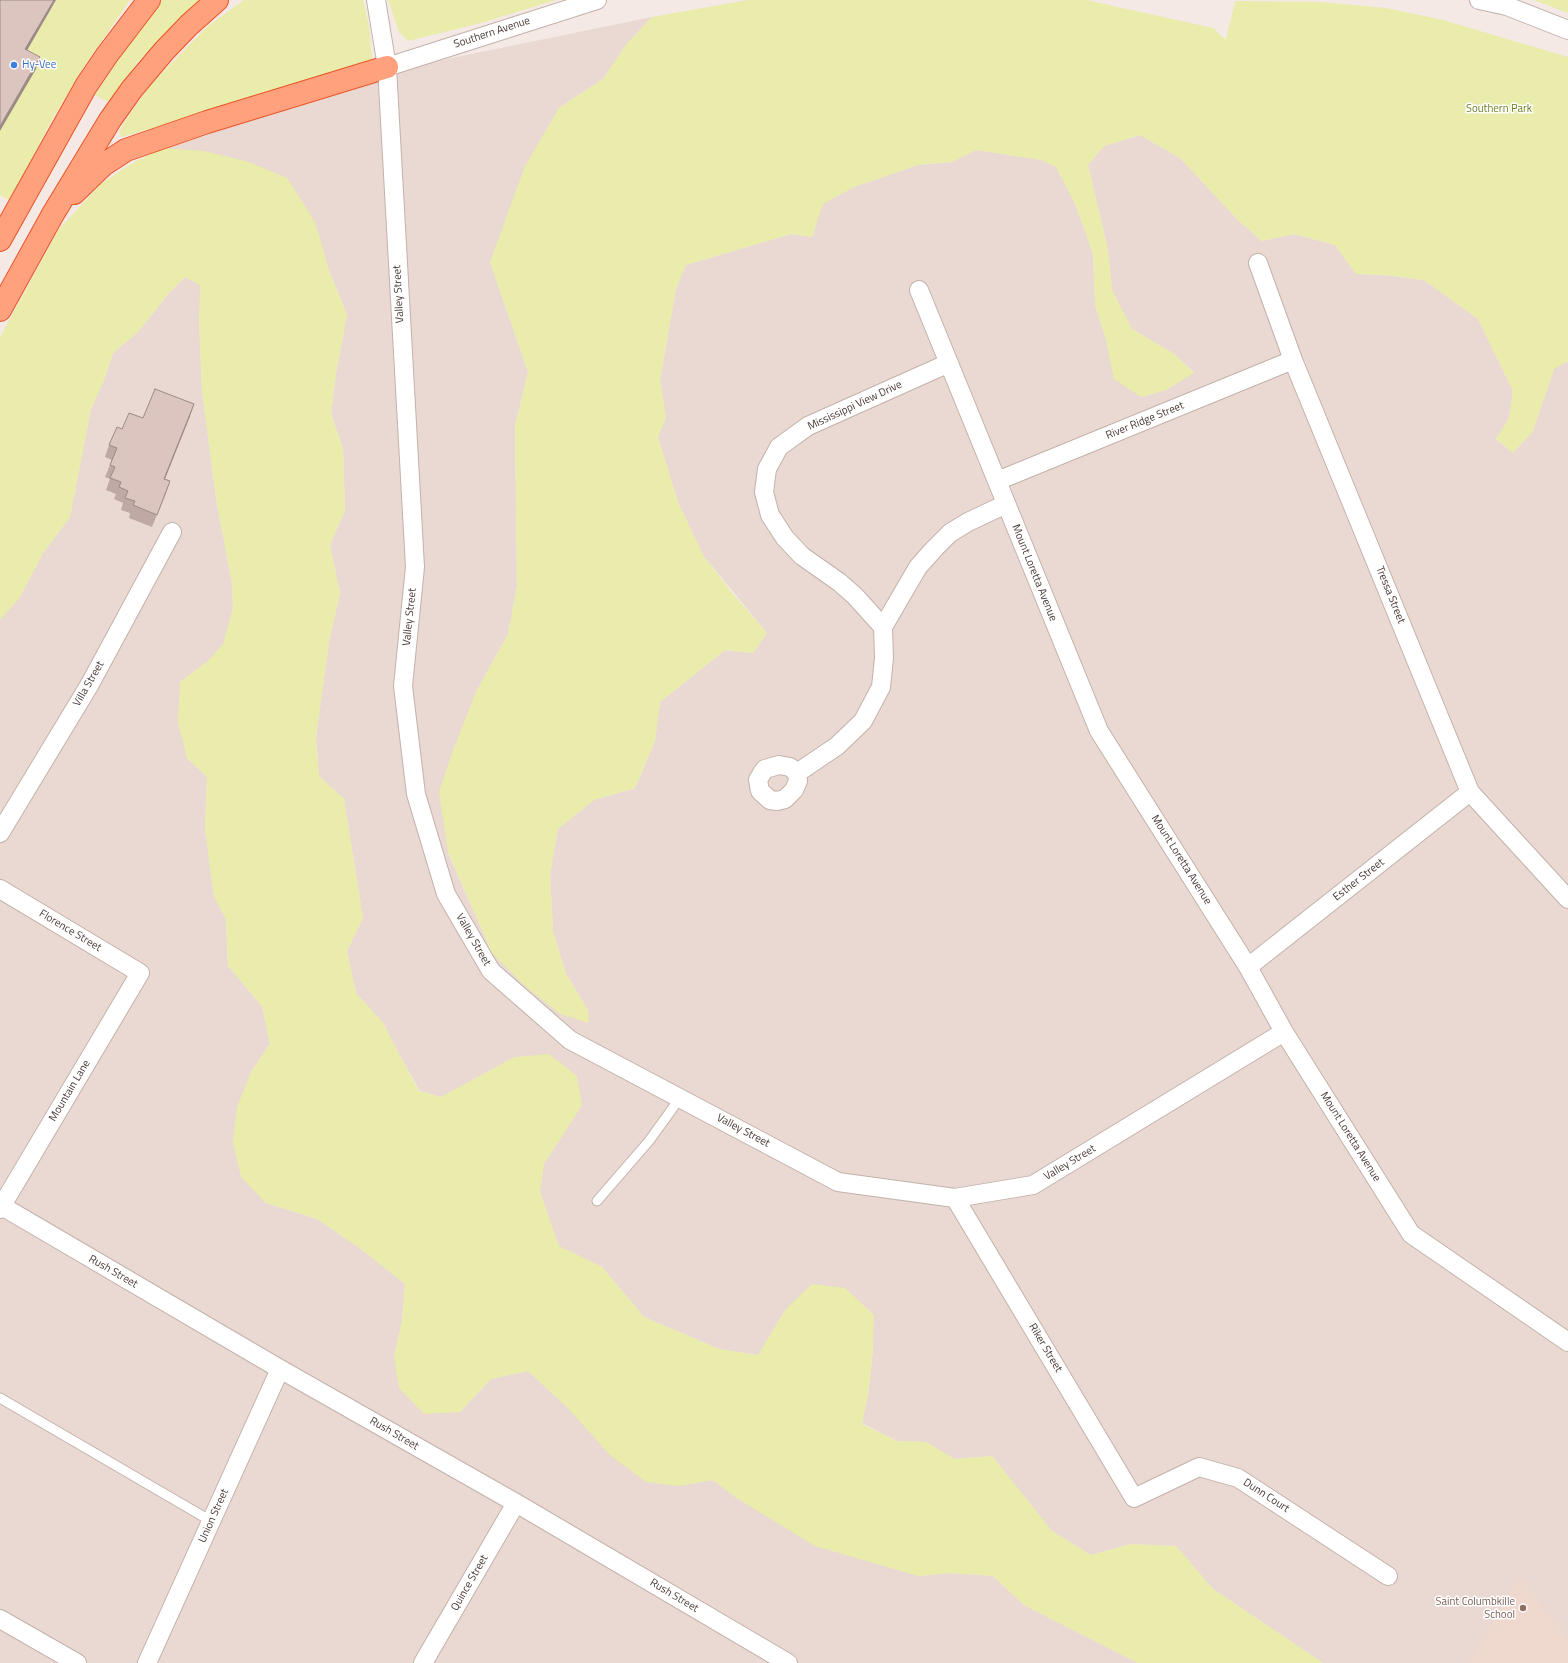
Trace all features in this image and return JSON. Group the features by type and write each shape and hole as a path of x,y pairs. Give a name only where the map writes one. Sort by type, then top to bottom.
{"highway":[{"path":"0,240 30,189 86,86 107,55 149,0"},
{"path":"0,310 53,214 100,136 132,88 189,25 217,0"},
{"path":"53,214 103,165 126,150 199,124 387,67"}],"street":[{"name":"Valley Street","path":"376,0 387,67 415,567 403,686 416,794 446,894 491,971 570,1040 838,1182 955,1198 1033,1185 1284,1032"},
{"name":"Southern Avenue","path":"387,67 597,0"},
{"path":"1479,0 1507,6 1568,30"},
{"name":"Tressa Street","path":"1258,263 1293,360 1470,792 1568,899"},
{"name":"Mount Loretta Avenue","path":"919,290 1099,731 1248,967 1284,1032 1411,1234 1568,1342"},
{"name":"River Ridge Street","path":"997,481 1293,360"},
{"name":"Mississippi View Drive","path":"883,628 855,596 839,582 802,556 784,538 770,515 764,492 767,469 779,447 808,426 949,363"},
{"path":"797,773 837,746 863,721 881,688 884,658 883,628 918,567 934,548 950,533 968,522 1006,504"},
{"name":"Villa Street","path":"0,833 90,684 172,532"},
{"name":"Esther Street","path":"1248,967 1470,792"},
{"name":"Florence Street","path":"0,889 140,974"},
{"name":"Mountain Lane","path":"1,1207 140,974"},
{"name":"Riker Street","path":"955,1198 1134,1498"},
{"name":"Rush Street","path":"1,1207 280,1370 516,1503 788,1663"},
{"name":"Union Street","path":"148,1663 280,1370"},
{"name":"Dunn Court","path":"1134,1498 1199,1467 1238,1478 1388,1576"},
{"name":"Quince Street","path":"423,1663 516,1503"},
{"path":"0,1619 77,1663"}],"lane":[{"path":"597,1201 649,1141 680,1098"},
{"path":"0,1398 212,1521"}],"shaded area":[{"path":"652,17 625,46 603,79 559,108 490,262 528,372 515,426 517,587 508,634 476,692 448,853 492,953 588,1023 588,1010 566,974 553,931 550,875 558,829 594,800 635,788 655,741 660,702 725,650 753,653 767,633 703,555 678,502 658,437 666,417 660,380 676,289 686,265 791,234 812,237 822,204 854,187 918,165 952,162 976,150 1041,160 1056,167 1076,206 1093,254 1095,305 1105,336 1141,397 1166,390 1194,372 1174,354 1132,329 1112,290 1108,250 1088,165 1104,146 1140,135 1180,158 1238,220 1262,241 1294,234 1335,245 1356,274 1385,275 1424,280 1478,319 1513,391 1509,418 1496,439 1513,453 1533,431 1554,368 1568,361 1568,1663 1323,1663 1213,1589 1176,1546 1131,1544 1091,1555 1052,1531 992,1456 954,1459 926,1442 897,1441 862,1423 868,1394 873,1350 786,1309 758,1355 719,1349 644,1317 602,1267 559,1247 540,1192 544,1163 582,1105 515,1057 441,1097 420,1091 383,1023 356,993 347,951 363,918 344,799 319,776 316,737 329,642 340,593 330,545 345,510 343,449 331,414 336,373 347,315 330,273 163,148 374,74"},
{"path":"185,277 201,285 199,319 202,391 216,498 232,584 233,608 224,644 208,661 180,682 187,758 207,777 205,829 214,896 226,919 228,966 262,1006 270,1044 251,1072 266,1203 317,1219 361,1249 405,1284 402,1321 394,1356 460,1412 491,1379 528,1371 567,1407 678,1486 713,1480 738,1499 918,1576 951,1573 993,1576 1024,1605 1138,1663 0,1663 0,620 20,597 43,553 70,517 91,409 104,380 113,353 138,332 169,293"},
{"name":"Saint Columbkille School","path":"1520,1577 1568,1639 1568,1663 1468,1663"}],"green space":[{"path":"56,0 130,0 87,62 54,116 10,201 0,195 0,131 21,61"},
{"path":"162,0 200,0 136,64 110,103 95,95 145,19"},
{"path":"244,0 363,0 369,26 372,59 370,63 244,102 122,137 119,133 123,124 151,84 208,26"},
{"path":"388,0 556,0 481,23 408,41 399,32"},
{"name":"Southern Park","path":"748,0 1086,0 1213,28 1226,40 1235,1 1321,2 1386,8 1443,20 1568,57 1568,361 1554,369 1533,431 1513,453 1496,439 1509,418 1513,391 1478,319 1424,280 1385,275 1356,274 1335,245 1294,234 1262,241 1238,220 1180,158 1140,135 1104,146 1088,165 1108,250 1112,290 1132,329 1174,354 1194,373 1166,390 1141,397 1114,379 1105,336 1095,305 1093,254 1076,206 1056,167 1041,160 976,150 952,162 918,165 854,187 823,204 812,237 791,234 686,265 676,289 660,380 666,417 658,437 678,502 703,555 733,594 767,633 753,653 725,650 660,702 655,741 635,788 594,800 558,829 550,875 553,931 566,974 588,1010 589,1023 560,1014 525,986 492,953 448,852 439,792 452,753 476,692 508,634 517,587 515,426 528,372 490,262 525,166 559,108 603,79 625,46 652,17"},
{"path":"1534,0 1568,0 1568,13"},
{"path":"163,148 204,151 249,162 287,178 315,222 330,273 347,315 336,373 331,414 343,449 345,510 330,545 340,593 329,642 316,737 319,776 344,799 363,918 347,951 356,993 383,1023 419,1091 441,1097 515,1057 549,1054 577,1076 582,1105 544,1164 540,1192 559,1246 602,1267 644,1317 719,1349 758,1355 786,1309 812,1284 845,1288 874,1315 873,1350 868,1394 862,1424 897,1441 926,1442 955,1459 992,1456 1052,1531 1091,1555 1131,1544 1176,1546 1213,1589 1323,1663 1138,1663 1024,1605 993,1576 951,1573 918,1576 815,1546 738,1499 713,1480 678,1486 646,1482 610,1455 567,1407 528,1371 491,1379 460,1412 424,1414 399,1388 394,1356 402,1321 405,1284 361,1249 317,1219 266,1203 241,1177 233,1143 237,1107 251,1072 270,1044 262,1006 228,966 226,919 214,897 205,829 207,777 187,758 178,723 180,682 208,661 223,644 233,608 232,584 216,498 202,391 199,319 200,285 185,277 169,293 138,332 113,353 104,380 91,409 70,517 43,553 20,597 0,620 0,337 59,229 101,184 129,165"}],"building":[{"name":"Hy-Vee","path":"0,0 54,0 25,49 40,57 0,126"},
{"path":"155,389 194,404 164,479 170,481 157,515 133,505 135,501 125,498 128,491 119,487 121,482 110,478 115,467 110,465 117,448 109,445 117,427 122,429 129,413 143,418"}],"place":[{"name":"Hy-Vee","path":"14,65"},
{"name":"Saint Columbkille School","path":"1523,1608"}]}
